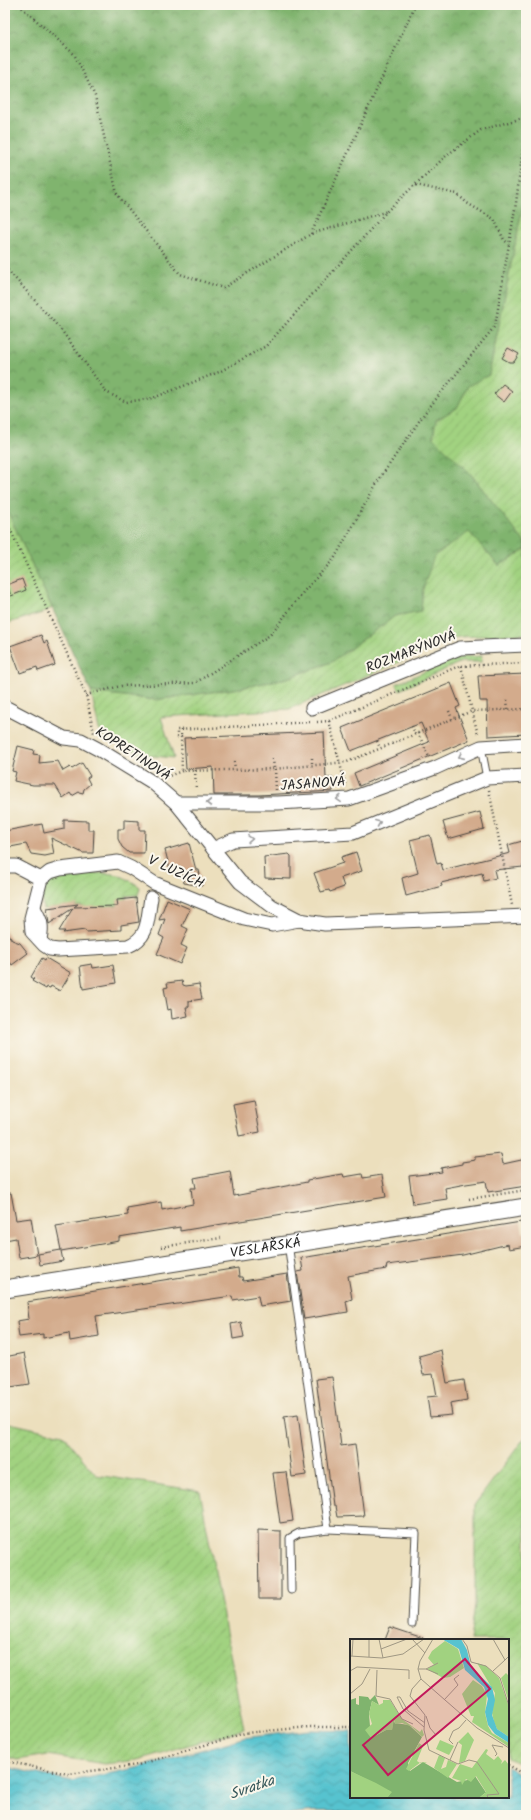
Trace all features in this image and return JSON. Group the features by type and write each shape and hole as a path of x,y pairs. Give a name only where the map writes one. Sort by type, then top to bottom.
{"street":[{"name":"ROZMARÝNOVÁ","path":"312,708 460,648 526,645"},
{"name":"KOPRETINOVÁ","path":"5,707 64,738 81,740 98,748 152,782 176,803"},
{"name":"JASANOVÁ","path":"176,803 278,803 349,799 435,768 481,748 526,744"},
{"path":"213,849 233,840 353,833 487,778 526,776"},
{"path":"176,803 240,882 272,906 300,920 325,924 526,916"},
{"name":"V LUZÍCH","path":"41,879 50,872 60,869 118,862 131,868 154,883 244,919 272,925 300,920"},
{"path":"5,866 16,866 41,879 36,892 31,918 32,932 50,949 58,950 132,944 137,942 145,934 151,898"},
{"name":"VESLAŘSKÁ","path":"5,1289 288,1243 526,1207"}],"lane":[{"path":"481,748 487,778"},
{"path":"288,1243 328,1529"},
{"path":"291,1590 290,1538 299,1533 328,1529 416,1533 412,1624"}],"path":[{"path":"19,5 74,54 95,96 117,194 180,274 223,288 311,234 388,210"},
{"path":"311,234 415,5"},
{"path":"5,267 62,331 106,392 126,402 153,398 219,372 266,346 388,210 447,155 481,130 526,117"},
{"path":"86,695 121,686 195,683 270,635 304,591 334,559 378,481 424,414 495,326 509,245 526,124"},
{"path":"415,185 457,194 467,203 494,219 504,240 509,245"},
{"path":"5,518 86,695 98,748"},
{"path":"526,663 461,666 329,721 177,730 177,737 181,737 182,771 274,769 347,762 472,711 526,708"},
{"path":"461,666 473,719"},
{"path":"507,700 508,709"},
{"path":"449,711 452,719"},
{"path":"329,721 349,799"},
{"path":"412,726 429,757"},
{"path":"377,741 380,748"},
{"path":"312,758 312,765"},
{"path":"273,759 276,784"},
{"path":"234,761 235,769"},
{"path":"195,770 196,803"},
{"path":"487,778 512,906"},
{"path":"5,1761 68,1774 138,1765 245,1733 309,1727 350,1727"},
{"path":"509,1766 526,1775"}],"green space":[{"path":"5,5 526,5 526,190 489,375 468,386 457,408 436,420 433,437 469,472 526,544 526,549 499,566 469,532 423,589 421,611 395,616 332,662 288,678 241,688 155,700 91,692 5,506"},
{"path":"526,190 526,544 469,472 433,438 436,420 457,408 468,386 489,375"},
{"path":"5,506 52,608 42,613 5,624"},
{"path":"469,532 499,566 526,549 526,634 458,637 289,709 161,717 174,758 143,755 100,734 91,692 155,700 241,688 288,678 332,662 395,616 421,611 423,589 434,556"},
{"path":"482,656 481,662 461,662 400,690 396,684 459,657"},
{"path":"97,873 115,875 134,883 140,887 137,899 136,895 126,896 126,899 118,905 83,909 82,906 43,909 42,895 46,886 51,882 66,876"},
{"path":"5,1422 63,1435 96,1475 200,1491 244,1729 137,1760 105,1764 47,1755 17,1760 5,1756"},
{"path":"526,1436 526,1767 509,1758 509,1639 470,1639 475,1605 475,1504"}],"water":[{"name":"Svratka","path":"309,1730 350,1731 350,1798 509,1798 509,1768 526,1777 526,1815 388,1815 312,1811 287,1815 5,1815 5,1765 14,1769 72,1781 136,1768 244,1738"}],"building":[{"path":"508,348 519,354 514,362 509,362 502,358"},
{"path":"503,384 512,391 504,402 494,394"},
{"path":"22,579 26,590 11,596 7,585"},
{"path":"41,635 44,643 47,641 55,665 38,671 37,667 20,673 10,646"},
{"path":"526,674 526,734 488,736 487,701 480,701 478,676"},
{"path":"451,683 460,706 456,708 469,740 359,786 354,773 429,742 421,723 351,751 342,728"},
{"path":"324,732 326,778 333,778 333,791 259,795 214,795 213,767 186,769 184,738"},
{"path":"18,746 34,750 33,754 40,755 39,763 58,761 63,771 70,767 72,769 82,763 90,776 87,778 90,784 84,789 83,793 79,792 72,796 70,793 63,798 55,785 33,785 14,781 16,772 12,771"},
{"path":"480,812 484,829 448,839 443,822"},
{"path":"64,820 88,821 88,830 94,830 93,853 83,853 51,838 54,854 45,856 31,854 26,844 5,848 5,831 42,824 44,833 64,829"},
{"path":"124,820 139,821 139,830 145,830 144,853 129,853 122,847 118,839 118,829 124,829"},
{"path":"430,835 437,864 441,863 443,870 510,853 508,845 526,840 526,864 523,865 523,867 494,870 496,878 484,881 482,873 441,883 442,886 406,896 402,878 418,873 410,840"},
{"path":"189,843 196,870 199,870 202,886 184,883 181,867 170,870 165,850"},
{"path":"356,852 362,871 341,878 344,887 330,892 329,890 321,892 314,873 343,863 341,857"},
{"path":"289,854 291,856 291,879 265,878 264,857"},
{"path":"136,898 139,922 121,925 121,930 86,932 85,930 63,933 65,931 59,931 73,908 49,924 47,908 78,904 74,907 118,906 117,900"},
{"path":"167,899 190,909 182,926 188,929 181,945 187,948 180,964 157,954 164,938 159,935 165,919 159,920"},
{"path":"5,930 12,940 20,943 28,953 12,965 10,962 5,966"},
{"path":"42,958 45,960 46,958 71,973 60,991 51,986 50,988 47,987 46,989 32,981 34,979 31,977"},
{"path":"92,964 93,968 113,965 116,983 83,989 80,966"},
{"path":"182,981 183,985 186,986 199,984 202,999 189,1001 189,1007 186,1007 188,1016 172,1019 171,1009 168,1010 164,988 168,987 167,983"},
{"path":"254,1100 260,1132 239,1136 233,1104"},
{"path":"501,1154 503,1164 526,1159 526,1186 488,1192 486,1181 466,1184 445,1188 447,1199 413,1204 409,1176 442,1172 441,1168 475,1160 475,1157"},
{"path":"230,1171 234,1196 307,1182 307,1180 343,1174 344,1177 362,1174 363,1178 382,1175 386,1197 180,1231 180,1227 119,1237 119,1241 61,1251 63,1261 40,1265 38,1254 61,1250 56,1226 128,1215 127,1208 161,1202 162,1210 193,1204 191,1188 196,1188 194,1178"},
{"path":"11,1193 16,1220 31,1218 37,1255 19,1258 16,1238 5,1240 5,1194"},
{"path":"521,1222 523,1233 526,1232 526,1246 509,1249 508,1244 463,1255 387,1265 386,1269 348,1276 352,1299 346,1301 348,1312 304,1319 297,1272 303,1271 301,1258"},
{"path":"238,1268 239,1277 242,1277 243,1281 287,1274 291,1301 260,1306 258,1296 233,1300 232,1296 96,1316 99,1336 70,1341 69,1333 43,1338 43,1334 19,1337 17,1321 29,1319 27,1302"},
{"path":"241,1322 244,1337 233,1339 231,1324"},
{"path":"441,1350 447,1383 464,1380 467,1400 450,1403 452,1415 430,1417 427,1397 437,1396 433,1374 423,1375 419,1356"},
{"path":"24,1353 30,1384 10,1387 5,1357"},
{"path":"332,1377 341,1446 355,1444 364,1516 337,1517 335,1506 333,1506 316,1379"},
{"path":"298,1415 306,1475 292,1477 284,1417"},
{"path":"286,1472 293,1521 280,1523 273,1473"},
{"path":"258,1530 281,1531 281,1599 259,1599"},
{"path":"390,1627 423,1638 423,1639 385,1639"}]}
